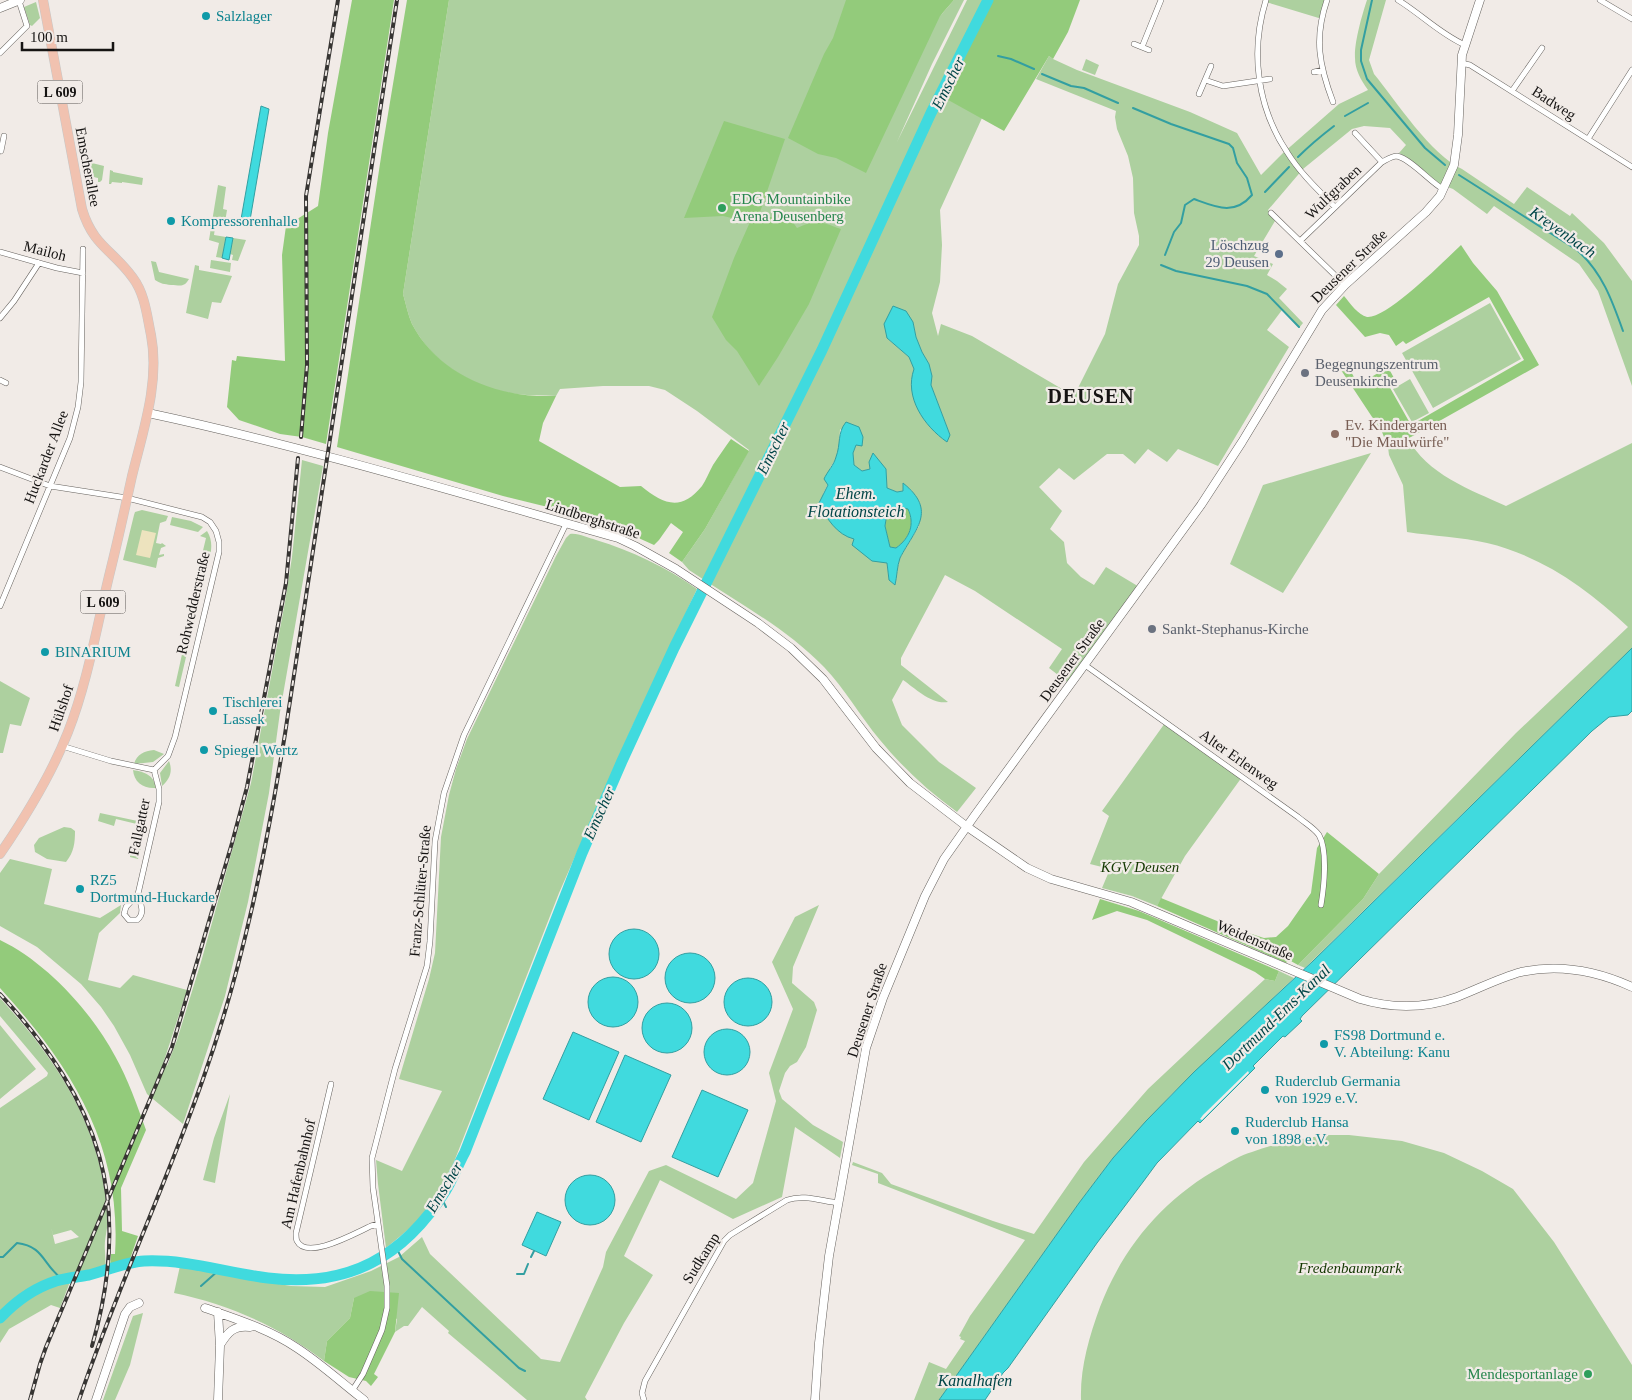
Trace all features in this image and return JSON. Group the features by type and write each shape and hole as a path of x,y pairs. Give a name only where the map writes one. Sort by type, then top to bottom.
{"main road":[{"name":"Emscherallee","path":"43,0 84,218 97,240 134,278 141,292 151,338 154,369 148,413 127,498"},
{"name":"Hülshof","path":"0,854 40,791 71,724 90,658 127,498"}],"street":[{"path":"1142,47 1161,0"},
{"path":"1266,0 1259,32 1257,53 1259,81 1275,132 1286,152 1305,176 1335,207"},
{"path":"1327,0 1318,44 1323,70 1333,102"},
{"path":"1398,0 1453,40 1464,45"},
{"name":"Deusener Straße","path":"815,1400 822,1316 838,1203 866,1048 883,998 925,896 944,859 966,826 1085,665 1219,478 1322,310 1345,285 1426,212 1443,189 1454,165 1456,153 1461,63 1464,45 1480,0"},
{"path":"1600,0 1632,19"},
{"path":"0,8 14,1 27,26 0,53"},
{"path":"1134,44 1149,50"},
{"path":"1512,91 1542,48"},
{"name":"Badweg","path":"1461,63 1470,65 1632,167"},
{"path":"1199,94 1211,66"},
{"path":"1314,72 1323,70"},
{"path":"1588,139 1632,70"},
{"path":"1205,80 1223,86 1270,79"},
{"name":"Wulfgraben","path":"1355,133 1382,162"},
{"path":"0,150 2,151 4,136"},
{"name":"Wulfgraben","path":"1300,241 1382,162 1391,157 1400,157 1443,189"},
{"name":"Wulfgraben","path":"1271,213 1345,285"},
{"name":"Huckarder Allee","path":"0,606 70,438 78,407 81,382 84,249"},
{"name":"Mailoh","path":"0,252 83,273"},
{"path":"0,318 9,308 39,263"},
{"path":"0,380 6,383"},
{"name":"Lindberghstraße","path":"148,413 252,436 354,463 627,542 686,575 778,637 803,658 834,692 876,748 900,774 922,794 966,826"},
{"name":"Rohwedderstraße","path":"0,468 50,486 127,498 202,517 215,527 220,542 218,557 175,737 168,756 154,770"},
{"name":"Franz-Schlüter-Straße","path":"352,1390 363,1374 385,1319 387,1297 373,1188 372,1158 395,1069 427,966 435,841 444,793 464,735 566,524"},
{"name":"Alter Erlenweg","path":"1085,665 1298,817 1317,833 1322,842 1324,861 1321,905"},
{"path":"62,746 111,761 154,770"},
{"name":"Fallgatter","path":"138,894 125,909 125,916 130,920 137,920 142,915 138,894 159,802 159,789 154,770"},
{"name":"Weidenstraße","path":"966,826 1017,861 1045,877 1131,902 1346,994 1387,1006 1421,1006 1456,997 1507,976 1523,972 1555,969 1597,974 1632,987"},
{"name":"Am Hafenbahnhof","path":"331,1084 296,1233 297,1241 302,1246 316,1248 378,1224"},
{"name":"Sudkamp","path":"644,1400 642,1393 645,1381 715,1257 730,1235 787,1200 805,1198 838,1203"},
{"path":"96,1400 125,1314 130,1308 139,1303"},
{"path":"205,1308 242,1324 257,1327 298,1348 364,1400"},
{"path":"218,1312 220,1346 218,1400"},
{"path":"220,1346 230,1331 242,1324"}],"green space":[{"path":"352,0 394,0 326,444 302,437 280,434 239,420 227,407 232,360 236,361 237,356 285,361 282,255 286,226 318,206 328,133"},
{"path":"407,0 449,0 403,294 412,324 431,351 443,362 471,379 502,391 532,396 556,396 543,423 539,441 620,487 641,486 664,501 679,502 687,500 702,486 713,465 731,439 749,451 705,529 682,562 669,553 683,532 671,523 654,545 623,531 568,512 503,496 337,447"},
{"path":"449,0 948,0 941,15 954,0 964,0 932,64 897,142 967,0 988,0 941,95 982,118 940,210 942,245 940,282 932,313 938,336 941,324 972,336 1074,396 1105,334 1118,284 1139,245 1139,236 1134,213 1133,178 1128,156 1117,129 1116,111 1036,79 1049,56 1077,70 1190,112 1237,133 1261,175 1339,104 1368,90 1356,67 1357,37 1367,0 1386,0 1369,60 1374,74 1426,140 1450,162 1514,204 1527,187 1570,216 1572,213 1604,243 1632,281 1632,386 1598,291 1579,264 1494,206 1487,214 1453,189 1437,183 1399,153 1406,145 1390,128 1364,126 1352,129 1303,169 1268,210 1275,221 1254,256 1273,264 1267,275 1287,289 1279,298 1303,323 1299,328 1282,310 1267,330 1289,347 1218,466 1178,449 1167,462 1148,449 1135,464 1123,454 1107,454 1074,480 1059,468 1039,487 1062,511 1050,529 1064,542 1067,563 1081,577 1094,585 1106,567 1141,588 1071,685 1049,668 1062,649 975,591 945,575 901,658 901,665 948,702 930,699 903,680 892,700 902,725 939,762 976,788 957,812 936,796 897,760 832,675 809,653 759,615 689,570 682,562 705,529 749,450 697,411 665,390 649,386 603,386 560,389 556,396 527,395 501,391 470,380 443,362 420,338 412,324 403,294","holes":["913,322 916,337 929,364 932,376 931,385 950,435 909,357 887,338","840,429 856,445 853,453 854,465 862,471 886,469 887,488 897,492 903,491 903,484 911,490 920,504 919,526 899,559 895,585 889,580 887,563 855,539 823,494 828,484 830,468 839,449"]},
{"path":"846,0 954,0 940,16 866,173 836,158 818,154 788,138 824,54 833,38"},
{"path":"988,0 1080,0 1068,32 1053,59 1049,56 1004,131 941,96"},
{"path":"1266,0 1327,0 1322,19 1266,2"},
{"path":"36,2 40,18 32,26 24,7"},
{"path":"1086,59 1099,65 1095,75 1082,70"},
{"path":"724,121 785,139 759,215 792,221 797,228 809,223 819,222 841,229 809,304 759,386 737,351 726,340 712,317 750,222 723,216 684,218"},
{"path":"87,159 92,163 104,166 100,182 98,182 98,178 89,176 88,180 85,180 82,160"},
{"path":"110,170 143,178 142,185 122,182 112,182 109,184"},
{"path":"218,185 226,187 223,209 227,210 225,222 216,221 214,235 226,237 222,258 216,257 219,243 209,240"},
{"path":"233,238 246,240 238,261 232,260 233,255 230,254"},
{"path":"1461,245 1473,263 1497,291 1539,365 1395,446 1388,447 1382,432 1339,367 1349,360 1352,364 1348,366 1355,379 1360,377 1363,382 1388,367 1394,378 1394,383 1389,386 1411,425 1524,360 1489,297 1406,344 1403,341 1396,346 1389,335 1380,333 1365,337 1336,305 1344,296 1360,314 1367,317 1376,315 1401,299 1430,275"},
{"path":"211,260 231,263 230,272 210,268"},
{"path":"151,261 156,262 159,272 189,279 182,285 159,282 155,280"},
{"path":"195,265 199,266 199,270 232,276 221,303 212,302 208,319 186,313"},
{"path":"1490,303 1521,359 1433,408 1402,353"},
{"path":"1410,379 1429,413 1412,422 1393,389"},
{"path":"1408,438 1426,462 1438,471 1464,487 1506,506 1632,443 1632,648 1305,968 1298,965 1363,899 1379,874 1516,733 1628,627 1580,587 1527,556 1477,541 1407,532 1403,485 1389,455 1388,447 1395,446"},
{"path":"1371,453 1283,593 1230,564 1263,485"},
{"path":"302,460 323,466 280,712 269,793 248,902 225,996 183,1124 147,1094 130,1055 114,1026 101,1007 81,984 37,947 0,926 0,873 10,859 52,869 44,904 100,918 121,905 120,913 99,933 88,980 120,988 133,975 187,990 163,1064 167,1066 201,962 251,783 285,602 292,557"},
{"path":"901,507 908,509 911,520 910,530 901,544 896,548 890,547 885,526 887,513"},
{"path":"142,510 168,516 166,521 160,523 156,543 162,543 166,546 161,548 159,555 164,554 164,556 158,558 156,568 123,560 135,512"},
{"path":"172,517 191,521 203,527 198,532 170,525"},
{"path":"207,531 211,543 208,565 200,563 206,538 200,536"},
{"path":"570,534 577,534 609,544 636,555 661,567 697,589 632,727 559,893 452,1167 433,1200 433,1204 421,1219 386,1248 376,1160 402,1171 442,1091 399,1079 435,953 441,837 449,795 467,739 556,556"},
{"path":"192,609 197,610 179,687 175,686"},
{"path":"0,681 30,698 21,726 10,724 3,753 0,753"},
{"name":"KGV Deusen","path":"1165,723 1242,777 1185,856 1157,906 1132,896 1102,888 1110,869 1090,864 1109,816 1102,811"},
{"path":"154,750 164,754 153,762 134,764 141,754"},
{"path":"169,761 170,775 162,786 160,773"},
{"path":"133,770 151,777 156,788 140,784 135,778"},
{"path":"100,813 147,823 138,859 130,857 130,855 134,856 141,825 116,819 114,826 98,821"},
{"path":"64,827 75,831 74,847 66,862 47,859 35,852 34,845 39,838"},
{"path":"1327,832 1379,874 1363,899 1298,965 1289,960 1286,963 1157,906 1161,898 1239,930 1264,938 1276,937 1288,926 1311,893 1317,848"},
{"path":"1100,899 1139,911 1279,971 1275,981 1265,979 1255,972 1147,920 1117,911 1092,920"},
{"path":"819,905 793,967 792,983 814,1002 817,1010 806,1047 797,1062 790,1066 785,1073 779,1091 782,1099 813,1125 843,1142 840,1158 795,1127 782,1197 733,1219 660,1180 624,1256 653,1275 624,1323 585,1397 587,1400 527,1400 448,1333 449,1331 422,1307 408,1326 404,1326 395,1332 397,1319 354,1298 350,1318 327,1341 324,1361 290,1338 253,1318 214,1303 174,1293 180,1266 291,1286 325,1287 371,1271 399,1257 422,1237 430,1254 541,1359 560,1362 603,1267 606,1252 649,1171 666,1165 736,1199 753,1183 776,1101 769,1073 793,1009 772,962 795,917"},
{"path":"0,940 34,961 66,989 80,1005 105,1039 120,1065 132,1092 146,1130 121,1188 122,1231 138,1236 129,1262 110,1266 111,1254 115,1254 115,1214 110,1177 100,1142 86,1109 69,1077 25,1017 0,988"},
{"path":"1279,971 1294,978 1171,1095 1113,1158 939,1400 914,1400 929,1362 946,1369 965,1341 960,1339 961,1337 959,1336 970,1316 1025,1240 878,1183 878,1174 852,1165 853,1162 882,1173 891,1184 1034,1234 1084,1162 1148,1089 1265,979 1275,981"},
{"path":"0,998 53,1064 81,1112 99,1165 106,1197 107,1228 105,1268 73,1274 60,1308 51,1305 9,1329 0,1343 0,1108 47,1076 48,1073 0,1016","holes":["51,1227 53,1235 71,1230 79,1237 55,1244"]},
{"path":"0,1025 36,1069 0,1099"},
{"path":"230,1094 215,1183 203,1180 214,1138"},
{"name":"Fredenbaumpark","path":"1326,1135 1349,1135 1402,1141 1444,1153 1482,1171 1513,1189 1554,1242 1632,1365 1632,1400 1081,1400 1082,1376 1086,1353 1100,1307 1109,1285 1121,1264 1148,1226 1164,1209 1200,1179 1236,1158 1270,1146"},
{"path":"370,1291 399,1293 395,1332 374,1374 378,1377 371,1386 366,1381 349,1377 324,1361 327,1341 350,1318 354,1298"},
{"path":"143,1313 130,1365 115,1400 103,1400 133,1316"}],"sand":[{"path":"142,530 156,533 150,558 136,555"}],"water":[{"path":"261,106 269,109 249,226 240,225"},
{"path":"226,237 233,238 229,260 222,258"},
{"path":"893,306 906,311 913,322 916,337 929,364 932,376 931,385 950,435 947,442 931,428 918,410 912,390 914,369 909,357 887,338 884,324"},
{"name":"Ehem. Flotationsteich","path":"846,422 859,427 863,437 862,446 856,445 853,453 854,465 862,471 870,469 869,462 873,453 886,469 887,488 897,492 903,491 903,483 914,493 919,502 920,520 917,529 900,558 895,585 889,580 887,563 872,561 852,545 854,539 837,530 819,503 828,485 824,479 835,460 843,426","holes":["900,507 908,509 911,520 908,535 896,548 890,547 885,526 887,513"]},
{"path":"1632,648 1632,711 1628,715 1609,717 1592,731 1302,1016 1300,1019 1302,1021 1285,1037 1283,1036 1253,1066 1255,1068 1200,1123 1198,1121 1157,1163 1097,1243 985,1400 939,1400 1079,1203 1113,1158 1146,1121 1194,1072 1313,961"},
{"path":"634,929 648,933 655,940 659,954 655,968 648,975 634,979 620,975 613,968 609,954 613,940 620,933"},
{"path":"690,953 704,957 711,964 715,978 711,992 704,999 690,1003 676,999 669,992 665,978 669,964 676,957"},
{"path":"613,977 622,979 633,988 638,1002 636,1011 627,1022 613,1027 604,1025 593,1016 588,1002 590,993 599,982"},
{"path":"748,978 757,980 765,985 770,993 772,1002 770,1011 765,1019 757,1024 748,1026 739,1024 731,1019 726,1011 724,1002 726,993 731,985 739,980"},
{"path":"667,1003 681,1007 688,1014 692,1028 688,1042 681,1049 667,1053 653,1049 646,1042 642,1028 646,1014 653,1007"},
{"path":"732,1029 736,1030 746,1039 749,1043 749,1061 740,1071 732,1075 722,1075 714,1071 705,1061 704,1047 708,1039 718,1030"},
{"path":"573,1032 619,1052 589,1120 543,1099"},
{"path":"625,1055 671,1075 641,1142 596,1122"},
{"path":"702,1090 748,1110 718,1177 672,1157"},
{"path":"590,1175 604,1179 611,1186 615,1200 611,1214 604,1221 590,1225 576,1221 569,1214 565,1200 569,1186 576,1179"},
{"path":"537,1212 561,1222 546,1256 522,1245"}],"pier":[{"path":"1248,1071 1249,1073 1202,1120 1200,1119 1203,1115"}],"waterway":[{"name":"Emscher","path":"0,1318 12,1306 40,1287 60,1280 89,1275 144,1261 191,1264 268,1278 297,1280 324,1278 348,1272 371,1263 392,1250 412,1233 430,1213 446,1190 465,1152 582,853 622,761 674,648 822,350 931,113 988,0"},
{"name":"Kreyenbach","path":"1372,0 1361,50 1361,61 1367,79 1425,148 1445,165"},
{"path":"998,56 1011,59 1034,69"},
{"path":"1042,74 1071,86 1084,88 1118,103"},
{"path":"1345,116 1368,103"},
{"path":"1133,108 1171,124 1229,144 1233,148 1237,163 1247,178 1252,195 1245,202 1232,208 1217,207 1194,199 1185,205 1181,223 1174,232 1165,255"},
{"path":"1298,157 1334,126"},
{"path":"1265,192 1289,167"},
{"name":"Kreyenbach","path":"1459,175 1577,250 1600,277 1623,331"},
{"path":"1161,265 1176,271 1247,286 1267,294 1299,327"},
{"path":"441,1197 446,1207"},
{"path":"0,1257 3,1257 17,1243 26,1245 38,1252 62,1279"},
{"path":"401,1243 398,1251 402,1259 519,1368 525,1371"},
{"path":"531,1257 534,1251"},
{"path":"517,1274 524,1274 528,1264"},
{"path":"201,1286 219,1270"}],"railway":[{"path":"301,437 307,365 306,196 338,0"},
{"path":"79,1400 93,1359 203,1079 230,994 252,908 270,822 285,734 397,0"},
{"path":"30,1400 46,1347 172,1047 232,843 247,787 286,583 298,458"},
{"path":"0,994 34,1034 62,1074 84,1115 99,1156 108,1199 109,1245 104,1294 92,1346"}],"place":[{"name":"Salzlager","path":"206,16"},
{"name":"EDG Mountainbike Arena Deusenberg","path":"722,208"},
{"name":"Kompressorenhalle","path":"171,221"},
{"name":"Löschzug 29 Deusen","path":"1279,254"},
{"name":"Begegnungszentrum Deusenkirche","path":"1305,373"},
{"name":"Ev. Kindergarten \"Die Maulwürfe\"","path":"1335,434"},
{"name":"Sankt-Stephanus-Kirche","path":"1152,629"},
{"name":"BINARIUM","path":"45,652"},
{"name":"Tischlerei Lassek","path":"213,711"},
{"name":"Spiegel Wertz","path":"204,750"},
{"name":"RZ5 Dortmund-Huckarde","path":"80,889"},
{"name":"FS98 Dortmund e. V. Abteilung: Kanu","path":"1324,1044"},
{"name":"Ruderclub Germania von 1929 e.V.","path":"1265,1090"},
{"name":"Ruderclub Hansa von 1898 e.V.","path":"1235,1131"},
{"name":"Mendesportanlage","path":"1588,1374"}],"district":[{"name":"DEUSEN","path":"1091,396"}],"water label":[{"name":"Dortmund-Ems-Kanal","path":"1276,1017"},
{"name":"Kanalhafen","path":"975,1380"}]}
